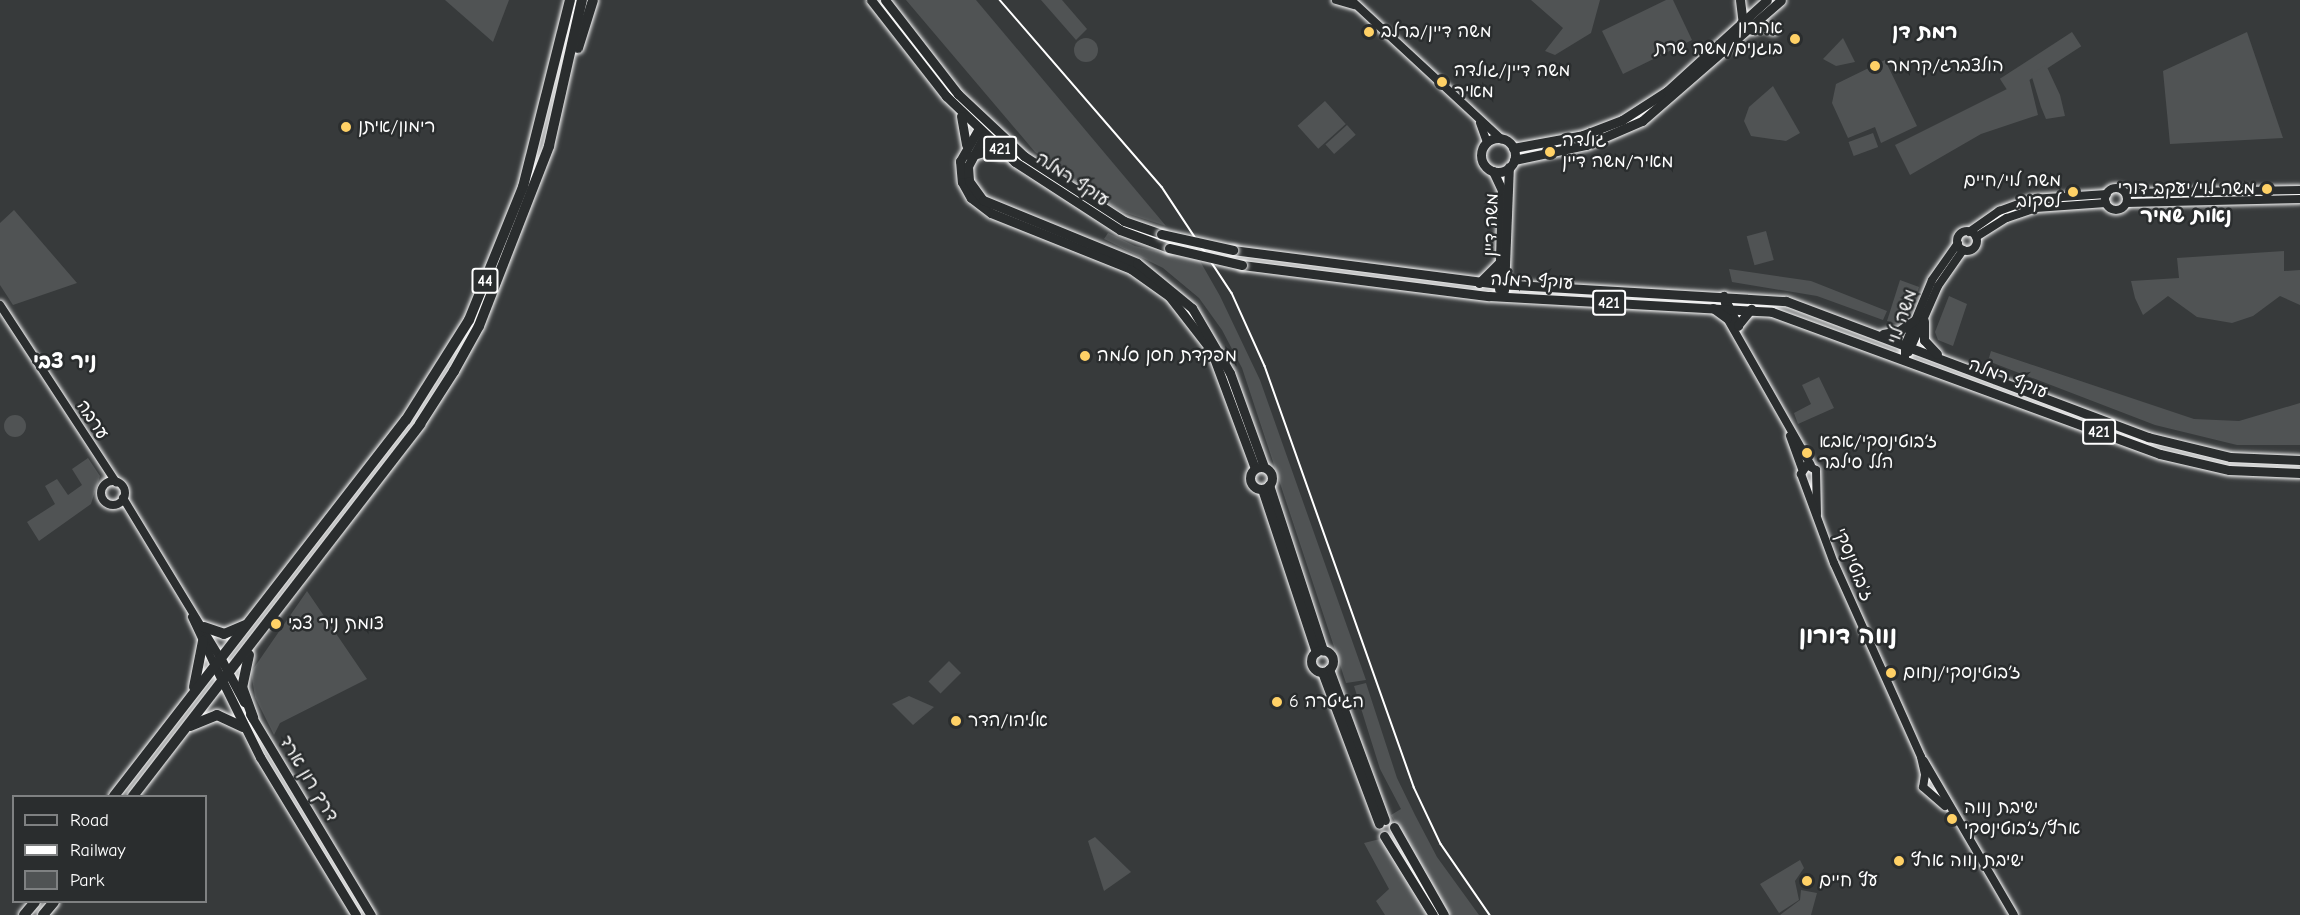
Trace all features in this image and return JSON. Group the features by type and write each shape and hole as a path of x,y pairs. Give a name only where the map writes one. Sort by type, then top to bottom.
{"highway":[{"name":"44","path":"115,795 192,692 218,663 406,420 470,320 523,187 570,0"},
{"name":"44","path":"134,795 225,680 420,424 454,371 479,326 531,200 556,117 582,0"},
{"path":"556,117 592,0"},
{"path":"204,627 224,634 248,624"},
{"path":"192,692 203,641"},
{"path":"253,718 242,687 243,670 255,641"},
{"path":"184,729 217,715 243,727"},
{"path":"24,915 34,903"},
{"path":"43,915 53,903"}],"main road":[{"name":"עוקף רמלה","path":"872,0 957,109 1011,159 1120,230 1169,248 1242,265 1501,297 1751,309 1801,320 2160,454 2229,470 2300,473"},
{"name":"עוקף רמלה","path":"885,0 958,94 1024,156 1124,221 1161,234 1233,250 1479,283 1724,296 1802,305 2163,442 2238,458 2300,460"},
{"path":"1740,0 1745,12 1745,28"},
{"path":"1770,4 1775,28 1763,26 1745,28 1667,91 1622,120 1583,135 1513,148 1501,139 1487,142 1481,158 1493,171 1586,145 1625,130 1675,96 1745,28 1770,4 1781,0"},
{"path":"957,109 967,131 966,145 960,161 962,182 977,204 1131,269 1185,311 1222,373 1260,468 1271,475 1265,487 1319,651 1332,658 1326,671"},
{"path":"966,145 981,133"},
{"path":"981,133 970,156 969,181 983,200 1113,252 1176,291 1219,349 1260,468"},
{"path":"1512,164 1513,148"},
{"path":"970,156 987,151 1011,159"},
{"name":"משה דיין","path":"1501,297 1512,164"},
{"name":"משה דיין","path":"1493,171 1502,190 1503,262"},
{"path":"1479,283 1503,262 1514,277 1529,286"},
{"path":"1710,307 1727,318"},
{"path":"1738,325 1751,309"},
{"path":"1877,333 1899,331 1920,320 1926,343 1944,359"},
{"path":"1260,468 1250,481 1265,487"},
{"path":"1319,651 1311,664 1326,671 1382,822 1384,836 1433,915"},
{"name":"דרך רון ארד","path":"218,663 243,727 356,915"},
{"name":"דרך רון ארד","path":"225,680 253,718 371,915"},
{"path":"1382,822 1394,827 1444,915"},
{"path":"1384,836 1391,835 1394,827"}],"street":[{"path":"1336,0 1351,2 1501,139"},
{"path":"1478,119 1487,142"},
{"path":"2300,190 2126,193 2116,188 2107,194 2032,199 1999,211 1969,232 1960,234 1960,247 1974,248 1976,237 2007,218 2036,208 2106,203 2116,210 2127,203 2300,199"},
{"path":"2126,193 2127,203"},
{"path":"2106,203 2107,194"},
{"path":"1969,232 1976,237"},
{"name":"משה לוי","path":"1905,358 1920,320 1960,247"},
{"path":"1724,296 1727,318 1788,429 1816,474 1806,479"},
{"name":"ערבה","path":"0,305 116,482"},
{"path":"1727,308 1738,325 1748,354"},
{"path":"1788,429 1802,469 1811,465"},
{"name":"ערבה","path":"100,460 103,486"},
{"name":"ז'בוטינסקי","path":"1802,469 1834,563 1929,775"},
{"name":"ז'בוטינסקי","path":"1816,474 1817,514"},
{"path":"133,518 102,499 103,486 116,482 124,489 123,498 133,518 204,627 218,663"},
{"path":"112,505 123,498"},
{"path":"182,594 203,641 218,663"},
{"path":"1952,813 1931,791 1922,786 1929,775 1938,785 1952,813 2014,915"},
{"path":"1931,791 1938,785"}],"green space":[{"path":"445,0 509,0 493,42"},
{"path":"906,0 976,0 1166,226 1123,212 1085,190 1035,152"},
{"path":"1041,0 1062,0 1087,29 1076,40"},
{"path":"1531,0 1600,0 1591,33 1555,55 1545,51 1563,28"},
{"path":"1666,0 1673,0 1692,40 1623,74 1602,31"},
{"path":"2072,32 2081,46 2009,93 2000,79"},
{"path":"2247,32 2283,138 2170,144 2163,71"},
{"path":"1086,38 1095,41 1098,50 1095,59 1086,62 1077,59 1074,50 1077,41"},
{"path":"1843,38 1855,62 1836,66 1823,59"},
{"path":"1885,60 1917,126 1881,143 1875,127 1848,138 1832,103 1836,84"},
{"path":"2046,65 2060,95 2065,116 2046,119 2041,107 2031,74"},
{"path":"2029,78 2038,115 1981,134 1910,175 1895,145"},
{"path":"1773,86 1800,133 1786,141 1751,136 1744,121 1749,107"},
{"path":"1325,101 1346,124 1318,149 1298,126"},
{"path":"1347,125 1356,135 1334,154 1325,144"},
{"path":"1873,133 1878,147 1854,156 1849,142"},
{"path":"14,210 77,283 13,305 0,285 0,223"},
{"path":"1766,231 1774,260 1754,265 1747,236"},
{"path":"1108,233 1135,246 1200,261 1220,296 1260,380 1366,680 1346,683 1242,368 1222,330 1199,298 1163,268 1104,239"},
{"path":"2284,251 2284,271 2300,270 2300,305 2280,296 2253,316 2232,323 2197,317 2168,296 2143,315 2135,298 2131,281 2179,278 2177,258"},
{"path":"1729,269 1811,281 1887,311 1883,320 1817,296 1732,282"},
{"path":"1900,280 1919,287 1909,318 1897,324 1887,321"},
{"path":"1949,296 1967,304 1953,346 1938,340 1935,332"},
{"path":"1991,351 2194,419 2239,421 2300,403 2300,445 2237,445 2155,425 1988,361"},
{"path":"1819,377 1834,408 1798,424 1794,413 1811,404 1802,385"},
{"path":"15,415 23,418 26,426 23,434 15,437 7,434 4,426 7,418"},
{"path":"88,458 100,476 91,504 39,541 27,522 55,504 45,486 57,479 68,495 82,485 72,469"},
{"path":"307,591 367,679 280,723 274,735 255,697 251,672"},
{"path":"949,661 961,673 941,694 928,682"},
{"path":"1366,683 1397,778 1415,815 1437,857 1479,915 1450,915 1391,815 1401,809 1380,769 1354,686"},
{"path":"909,696 934,707 913,725 892,704"},
{"path":"1095,837 1131,872 1104,891 1088,841"},
{"path":"1380,839 1386,842 1428,915 1385,915 1376,901 1389,889 1364,843"},
{"path":"1800,860 1804,868 1795,881 1799,900 1779,913 1760,884"},
{"path":"1801,890 1817,893 1811,915 1780,915 1800,900"}],"railway":[{"path":"1000,0 1162,187 1232,293 1265,366 1414,787 1441,844 1490,915"}],"place":[{"name":"משה דיין/ברלב","path":"1369,32"},
{"name":"אהרון בוגנים/משה שרת","path":"1795,39"},
{"name":"הולצברג/קרמר","path":"1875,66"},
{"name":"משה דיין/גולדה מאיר","path":"1442,82"},
{"name":"רימון/איתן","path":"346,127"},
{"name":"גולדה מאיר/משה דיין","path":"1550,152"},
{"name":"משה לוי/יעקב דורי","path":"2267,189"},
{"name":"משה לוי/חיים לסקוב","path":"2073,192"},
{"name":"מפקדת חסן סלמה","path":"1085,356"},
{"name":"ז׳בוטינסקי/אבא הלל סילבר","path":"1807,453"},
{"name":"צומת ניר צבי","path":"276,624"},
{"name":"ז׳בוטינסקי/נחום","path":"1891,673"},
{"name":"הגיטרה 6","path":"1277,702"},
{"name":"אליהו/הדר","path":"956,721"},
{"name":"ישיבת נווה ארץ/ז׳בוטינסקי","path":"1952,819"},
{"name":"ישיבת נווה ארץ","path":"1899,861"},
{"name":"עץ חיים","path":"1807,881"}],"district":[{"name":"רמת דן","path":"1925,31"},
{"name":"נאות שמיר","path":"2186,215"},
{"name":"ניר צבי","path":"65,361"},
{"name":"נווה דורון","path":"1848,636"}]}
